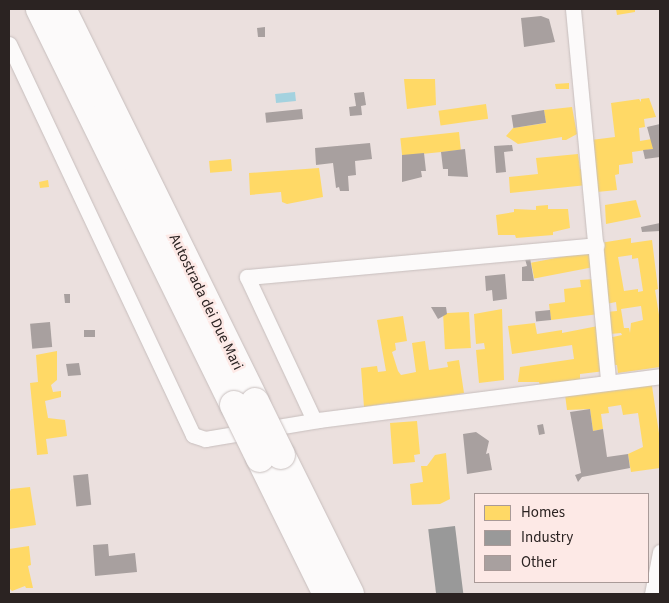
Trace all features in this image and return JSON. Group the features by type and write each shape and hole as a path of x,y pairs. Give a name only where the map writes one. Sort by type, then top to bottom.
{"highway":[{"name":"Autostrada dei Due Mari","path":"40,9 245,404"},
{"name":"Autostrada dei Due Mari","path":"62,9 271,457 350,594"},
{"name":"Autostrada dei Due Mari","path":"271,457 327,594"}],"street":[{"path":"574,9 608,382"},
{"path":"9,44 182,417 193,435 205,439 314,420 660,376"},
{"path":"314,420 247,277 597,245"},
{"path":"652,594 660,552"}],"water":[{"path":"295,92 296,101 276,103 275,94"}],"building: Homes":[{"path":"616,9 635,9 635,12 617,15"},
{"path":"404,79 435,79 436,105 407,109"},
{"path":"569,83 569,89 556,89 555,84"},
{"path":"649,98 656,117 644,119 645,127 639,128 640,141 652,139 653,149 632,152 633,163 619,165 619,174 615,175 617,190 597,192 591,140 615,137 611,103 639,99 641,102 641,99"},
{"path":"486,104 488,119 441,126 438,111"},
{"path":"572,107 577,134 566,140 562,140 562,137 518,144 506,136 513,128 546,123 544,110"},
{"path":"459,132 461,150 402,156 400,138"},
{"path":"578,154 580,169 585,169 587,185 510,193 509,177 538,174 536,158"},
{"path":"231,159 232,171 210,173 209,161"},
{"path":"319,168 323,197 287,204 282,202 281,192 250,195 249,173"},
{"path":"48,180 49,187 40,188 39,182"},
{"path":"636,200 641,217 606,224 605,205"},
{"path":"548,205 548,209 568,209 570,228 553,232 553,235 516,238 515,235 498,235 496,215 514,212 514,209 536,210 536,206"},
{"path":"631,238 631,243 652,240 658,289 655,290 660,321 660,367 618,373 617,365 612,365 608,338 622,335 621,333 610,334 606,312 617,311 616,302 606,304 600,243","holes":["632,255 632,259 638,258 643,291 638,292 638,289 624,291 618,257","641,306 643,320 631,323 630,333 629,328 624,328 621,309"]},
{"path":"592,251 595,267 534,279 531,263"},
{"path":"594,279 599,314 551,320 549,304 565,302 564,289 581,287 580,280"},
{"path":"502,309 504,380 479,383 476,350 485,349 484,343 476,344 474,314"},
{"path":"469,312 471,348 445,349 443,313"},
{"path":"403,316 407,341 395,343 396,350 392,352 401,375 416,372 412,343 425,341 429,370 448,367 447,362 459,360 464,393 389,407 389,403 364,407 361,368 377,366 378,372 386,371 377,320"},
{"path":"535,323 537,334 562,330 562,333 598,326 605,371 580,374 580,380 540,385 539,382 518,382 520,367 574,359 572,345 512,354 508,326"},
{"path":"57,351 57,380 51,385 53,392 61,391 61,397 45,401 48,418 65,420 67,436 46,439 48,454 37,455 30,383 38,382 36,355"},
{"path":"657,382 652,386 660,440 660,468 631,472 628,454 643,447 638,413 623,415 621,405 608,407 609,413 601,414 603,429 593,431 590,409 567,410 565,394"},
{"path":"417,421 420,454 414,455 415,462 393,464 390,423"},
{"path":"446,453 450,499 440,504 412,505 410,484 423,482 421,466 427,466 435,455"},
{"path":"30,487 36,525 9,529 9,493 11,489"},
{"path":"29,546 31,565 28,566 33,588 26,588 25,586 12,591 9,588 9,549"}],"building: Industry":[{"path":"455,526 463,593 436,594 428,529"}],"building: Other":[{"path":"541,16 549,19 555,42 524,47 521,18"},
{"path":"265,27 265,37 258,37 257,28"},
{"path":"364,92 366,105 361,106 362,115 350,116 349,107 356,106 354,93"},
{"path":"302,109 303,119 266,123 265,113"},
{"path":"544,110 546,123 513,128 511,115"},
{"path":"660,124 660,157 645,159 643,150 653,149 647,127"},
{"path":"370,143 372,159 355,161 356,175 348,176 349,191 340,191 339,187 336,188 333,163 316,165 315,148"},
{"path":"512,145 513,151 504,152 506,172 496,173 494,146"},
{"path":"465,149 468,177 448,176 448,169 443,169 441,152"},
{"path":"424,153 426,171 421,171 422,177 402,182 402,155"},
{"path":"660,223 660,231 642,232 641,227"},
{"path":"530,258 534,281 522,281 522,267 527,266 525,259"},
{"path":"505,274 507,299 493,301 492,290 486,291 485,276"},
{"path":"64,294 70,294 70,303 65,303"},
{"path":"431,307 446,307 447,314 438,319"},
{"path":"550,310 551,320 536,322 535,312"},
{"path":"50,322 52,347 32,349 30,324"},
{"path":"84,330 95,330 95,337 84,337"},
{"path":"79,363 81,375 68,376 66,364"},
{"path":"590,409 593,431 603,429 607,457 628,454 630,468 582,477 578,482 575,475 581,473 570,412"},
{"path":"543,424 545,434 539,435 537,425"},
{"path":"476,432 489,441 486,454 489,453 492,470 467,474 463,434"},
{"path":"88,474 91,505 76,506 73,476"},
{"path":"108,544 109,556 135,553 137,572 95,576 93,545"}]}
